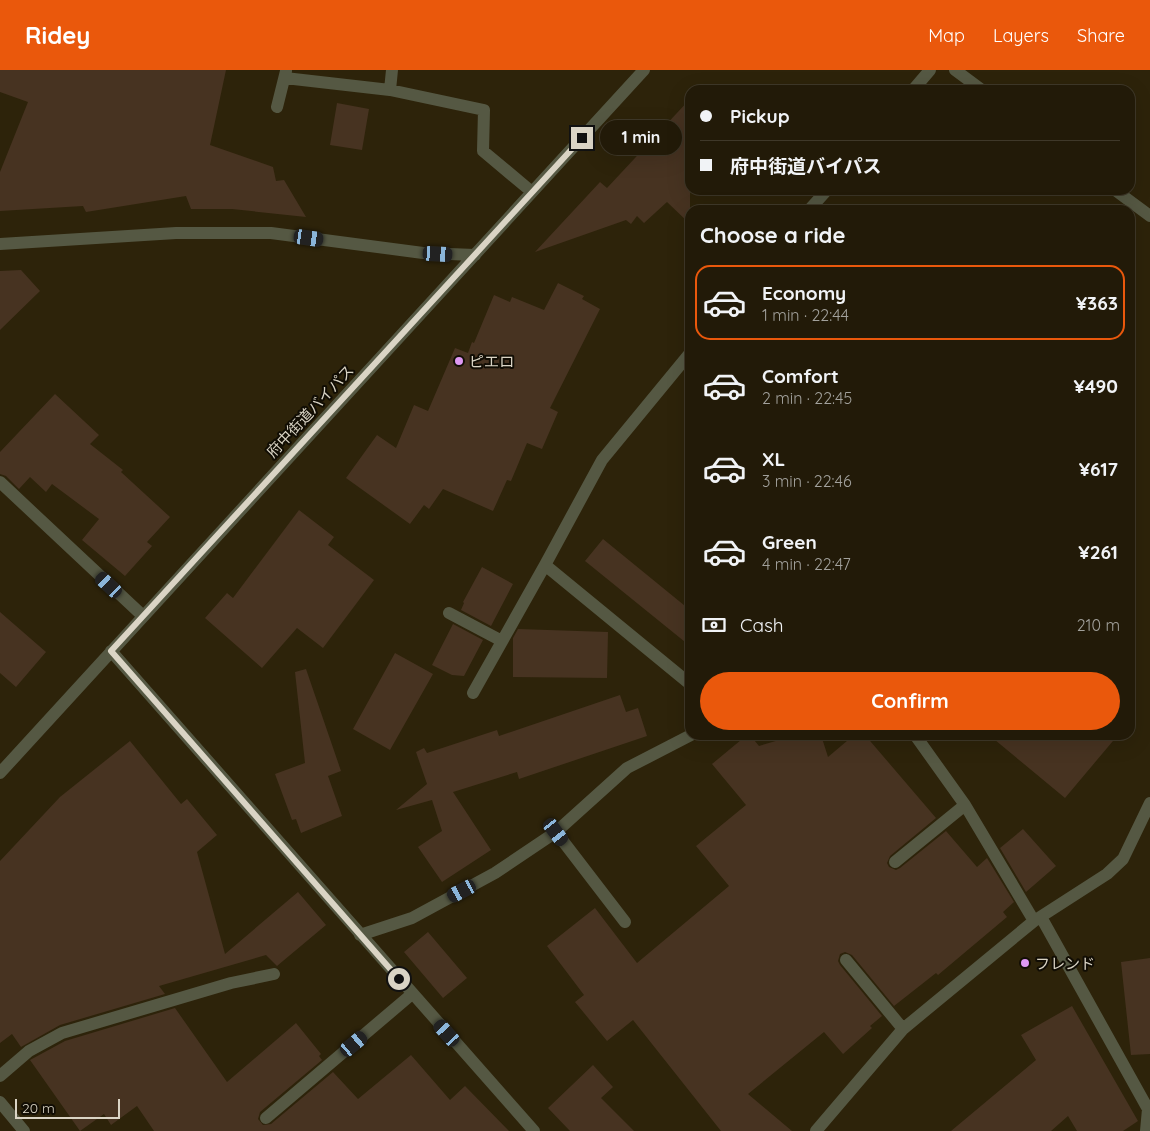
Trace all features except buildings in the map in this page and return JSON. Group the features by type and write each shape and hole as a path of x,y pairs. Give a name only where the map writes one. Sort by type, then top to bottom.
{"street":[{"path":"390,90 392,70"},
{"name":"府中街道バイパス","path":"0,773 644,70"},
{"path":"917,85 930,70"},
{"path":"955,70 975,85"},
{"path":"277,107 286,74 390,90 484,110 483,151 532,192"},
{"path":"814,205 822,195"},
{"path":"1122,195 1150,216"},
{"path":"0,244 176,233 271,233 423,253 475,255"},
{"path":"473,693 602,460 685,359"},
{"path":"0,482 143,616"},
{"path":"545,565 685,680"},
{"path":"449,613 502,641"},
{"path":"111,651 534,1131"},
{"path":"360,935 412,918 495,874 556,832 627,768 685,739"},
{"path":"919,740 965,806 1038,919 1148,1109 1146,1131"},
{"path":"816,1131 903,1030 1038,919 1107,874 1123,860 1150,803"},
{"path":"895,862 965,806"},
{"path":"556,832 625,922"},
{"path":"846,960 903,1030"},
{"path":"0,1076 29,1051 62,1032 231,983 274,974"},
{"path":"266,1118 412,994"},
{"path":"0,1102 24,1131"}],"place":[{"name":"ピエロ","path":"459,361"},
{"name":"フレンド","path":"1025,963"}],"route":[{"path":"399,979 111,651 582,138"}]}
